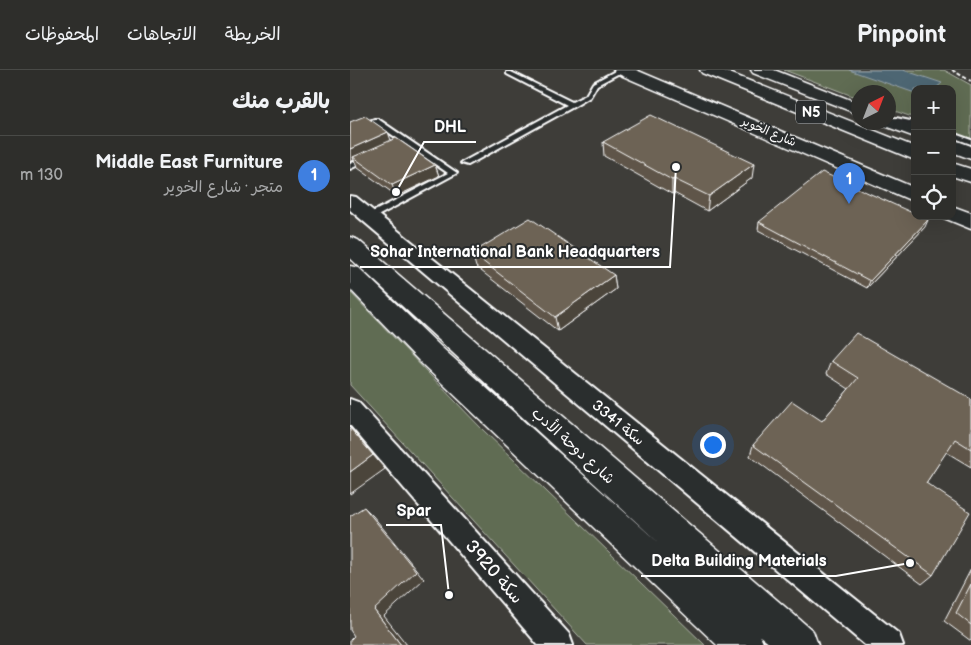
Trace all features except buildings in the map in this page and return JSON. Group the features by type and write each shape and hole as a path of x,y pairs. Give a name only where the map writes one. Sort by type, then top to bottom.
{"main road":[{"name":"شارع الخوير","path":"622,70 911,194"},
{"name":"N5","path":"708,70 911,152"},
{"name":"N5","path":"759,70 851,106"},
{"path":"896,123 913,130"},
{"path":"956,147 971,153"},
{"path":"956,170 971,176"},
{"path":"956,215 971,222"},
{"name":"شارع دوحة الأدب","path":"350,245 799,645"},
{"name":"شارع دوحة الأدب","path":"350,274 432,354 745,645"}],"street":[{"name":"سكة 3341","path":"350,200 888,645"},
{"name":"سكة 3920","path":"350,409 558,645"}],"lane":[{"path":"465,162 573,105 591,94 596,84 622,70"},
{"path":"509,73 573,105"},
{"path":"350,131 376,120 453,173 370,217"},
{"path":"896,121 911,123"},
{"path":"956,136 971,142"},
{"path":"398,145 406,141"},
{"path":"350,167 374,156"}],"path":[{"path":"952,70 971,81"}],"green space":[{"path":"784,70 944,70 971,85 971,139 956,133 956,85 911,85 911,117 896,111 896,85 851,85 851,95"},
{"path":"350,292 482,429 705,645 587,645 350,385"}],"water":[{"path":"849,70 903,70 942,83 940,85 911,85 911,92"}],"place":[{"name":"Sohar International Bank Headquarters","path":"676,167"},
{"name":"DHL","path":"396,192"},
{"name":"Middle East Furniture","path":"849,204"},
{"name":"Delta Building Materials","path":"910,563"},
{"name":"Spar","path":"449,595"}]}
